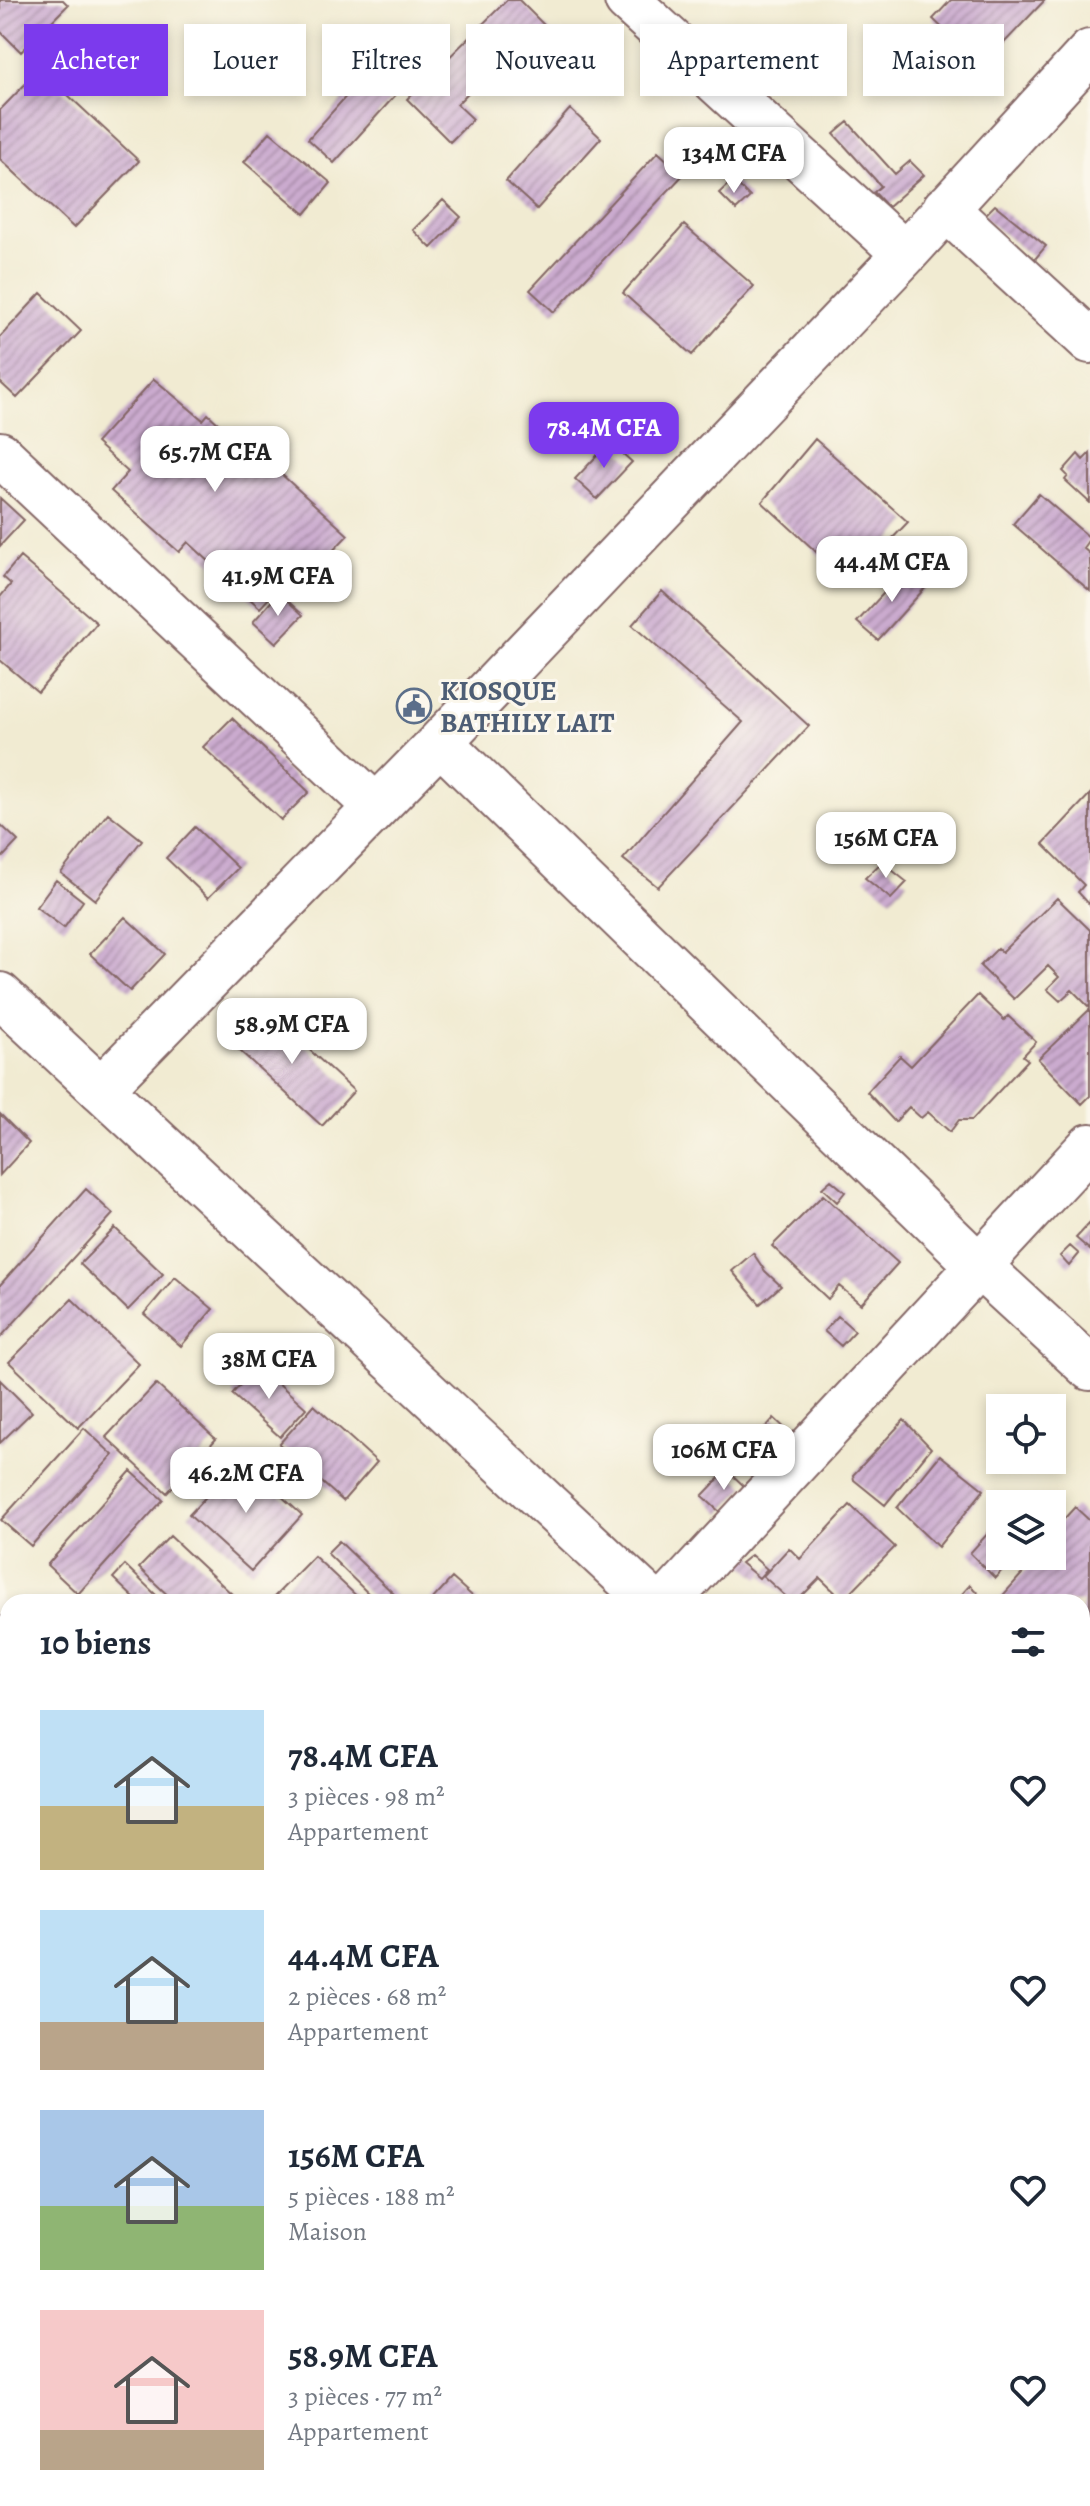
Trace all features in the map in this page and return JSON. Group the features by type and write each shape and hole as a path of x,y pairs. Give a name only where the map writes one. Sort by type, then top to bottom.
{"street":[{"path":"627,0 905,254"},
{"path":"101,1089 440,742 905,254 1090,52"},
{"path":"945,208 1090,341"},
{"path":"0,454 376,807"},
{"path":"440,742 979,1266 1090,1368"},
{"path":"0,995 643,1594"},
{"path":"674,1594 1090,1146"}],"building":[{"path":"0,0 63,0 68,5 49,24 24,24 24,49 21,52 0,31"},
{"path":"507,0 519,0 543,24 483,24"},
{"path":"951,0 1045,0 1004,43 1004,24 938,24 933,19"},
{"path":"466,41 466,95 457,104 473,119 450,142 407,99 410,96 450,96 450,56"},
{"path":"24,85 24,96 69,96 139,161 74,228 0,159 0,110"},
{"path":"346,96 395,96 334,163 308,139"},
{"path":"570,109 601,138 537,209 506,181"},
{"path":"848,122 895,174 910,161 924,175 888,207 874,192 881,186 834,134"},
{"path":"270,132 331,183 305,214 244,162"},
{"path":"658,152 683,175 554,312 530,290"},
{"path":"733,180 750,197 736,210 719,193"},
{"path":"443,200 461,217 431,248 413,230"},
{"path":"995,205 1046,246 1035,259 983,217"},
{"path":"684,225 754,286 692,355 623,293"},
{"path":"41,293 81,331 17,398 0,382 0,337"},
{"path":"154,379 203,420 208,414 243,446 246,442 348,535 324,560 313,550 260,608 188,542 179,552 111,491 128,472 96,443"},
{"path":"815,439 908,522 850,583 762,502"},
{"path":"610,442 632,462 597,499 575,479"},
{"path":"1090,453 1090,503 1065,480 1068,476 1063,471 1078,454 1083,460"},
{"path":"1039,494 1090,538 1083,548 1090,554 1090,591 1013,524"},
{"path":"0,498 24,520 0,546"},
{"path":"930,544 945,559 927,575 914,562"},
{"path":"20,557 97,623 38,692 0,660 0,597 11,584 3,577"},
{"path":"907,568 926,587 878,640 857,622"},
{"path":"662,591 809,726 658,887 623,859 743,722 632,625"},
{"path":"279,593 303,615 276,643 253,622"},
{"path":"232,718 309,792 281,820 203,747"},
{"path":"1090,794 1090,905 1078,892 1084,885 1043,844"},
{"path":"108,813 142,840 95,900 61,873"},
{"path":"0,824 18,841 0,860"},
{"path":"195,827 238,868 208,898 166,858"},
{"path":"882,862 907,882 891,899 865,878"},
{"path":"56,880 83,901 64,928 36,907"},
{"path":"1057,898 1090,930 1090,1008 1072,990 1060,1001 1047,989 1059,977 1048,966 1014,999 980,966 998,948 1002,952"},
{"path":"125,917 165,954 130,991 90,954"},
{"path":"978,995 1004,1020 1008,1016 1036,1042 1023,1056 1028,1060 972,1120 959,1120 950,1132 928,1112 921,1118 909,1107 895,1122 867,1092 900,1056 911,1066"},
{"path":"262,1006 354,1091 322,1126 229,1041"},
{"path":"1090,1009 1090,1096 1082,1104 1038,1059"},
{"path":"0,1114 29,1143 0,1175"},
{"path":"831,1180 845,1192 837,1202 822,1188"},
{"path":"86,1189 113,1214 0,1338 0,1285"},
{"path":"823,1195 898,1263 861,1304 839,1286 828,1299 772,1246"},
{"path":"1090,1223 1090,1250 1076,1238"},
{"path":"115,1228 163,1274 128,1310 80,1264"},
{"path":"1070,1246 1079,1254 1069,1266 1060,1256"},
{"path":"753,1253 765,1271 781,1286 760,1304 732,1271"},
{"path":"175,1277 213,1309 181,1346 144,1314"},
{"path":"72,1299 139,1364 78,1428 9,1362"},
{"path":"838,1316 855,1331 841,1346 824,1331"},
{"path":"258,1365 306,1408 280,1437 232,1394"},
{"path":"0,1380 32,1412 0,1443"},
{"path":"156,1384 216,1439 167,1493 106,1437"},
{"path":"314,1405 377,1462 343,1501 279,1444"},
{"path":"774,1418 789,1432 767,1457 751,1444"},
{"path":"904,1420 931,1448 885,1505 854,1480 853,1475"},
{"path":"84,1428 113,1455 31,1546 1,1520"},
{"path":"940,1455 984,1490 938,1547 897,1508"},
{"path":"241,1459 302,1515 251,1571 189,1515"},
{"path":"727,1470 745,1487 721,1513 702,1496"},
{"path":"131,1471 163,1500 78,1594 47,1565"},
{"path":"850,1505 895,1547 849,1594 837,1594 820,1578 804,1594 783,1594 763,1576 789,1548 800,1559"},
{"path":"1075,1507 1090,1521 1090,1594 1004,1594 1026,1570 1066,1570 1066,1517"},
{"path":"986,1535 986,1569 970,1553"},
{"path":"170,1536 232,1594 167,1594 139,1568"},
{"path":"339,1541 394,1594 369,1594 327,1553"},
{"path":"751,1555 767,1569 759,1578 741,1563"},
{"path":"314,1556 354,1594 277,1594"},
{"path":"125,1565 155,1594 130,1594 113,1578"},
{"path":"987,1570 1002,1570 995,1578"},
{"path":"452,1578 470,1594 437,1594"},
{"path":"970,1585 978,1594 962,1594"}],"place":[{"name":"KIOSQUE BATHILY LAIT","path":"414,706"}]}
